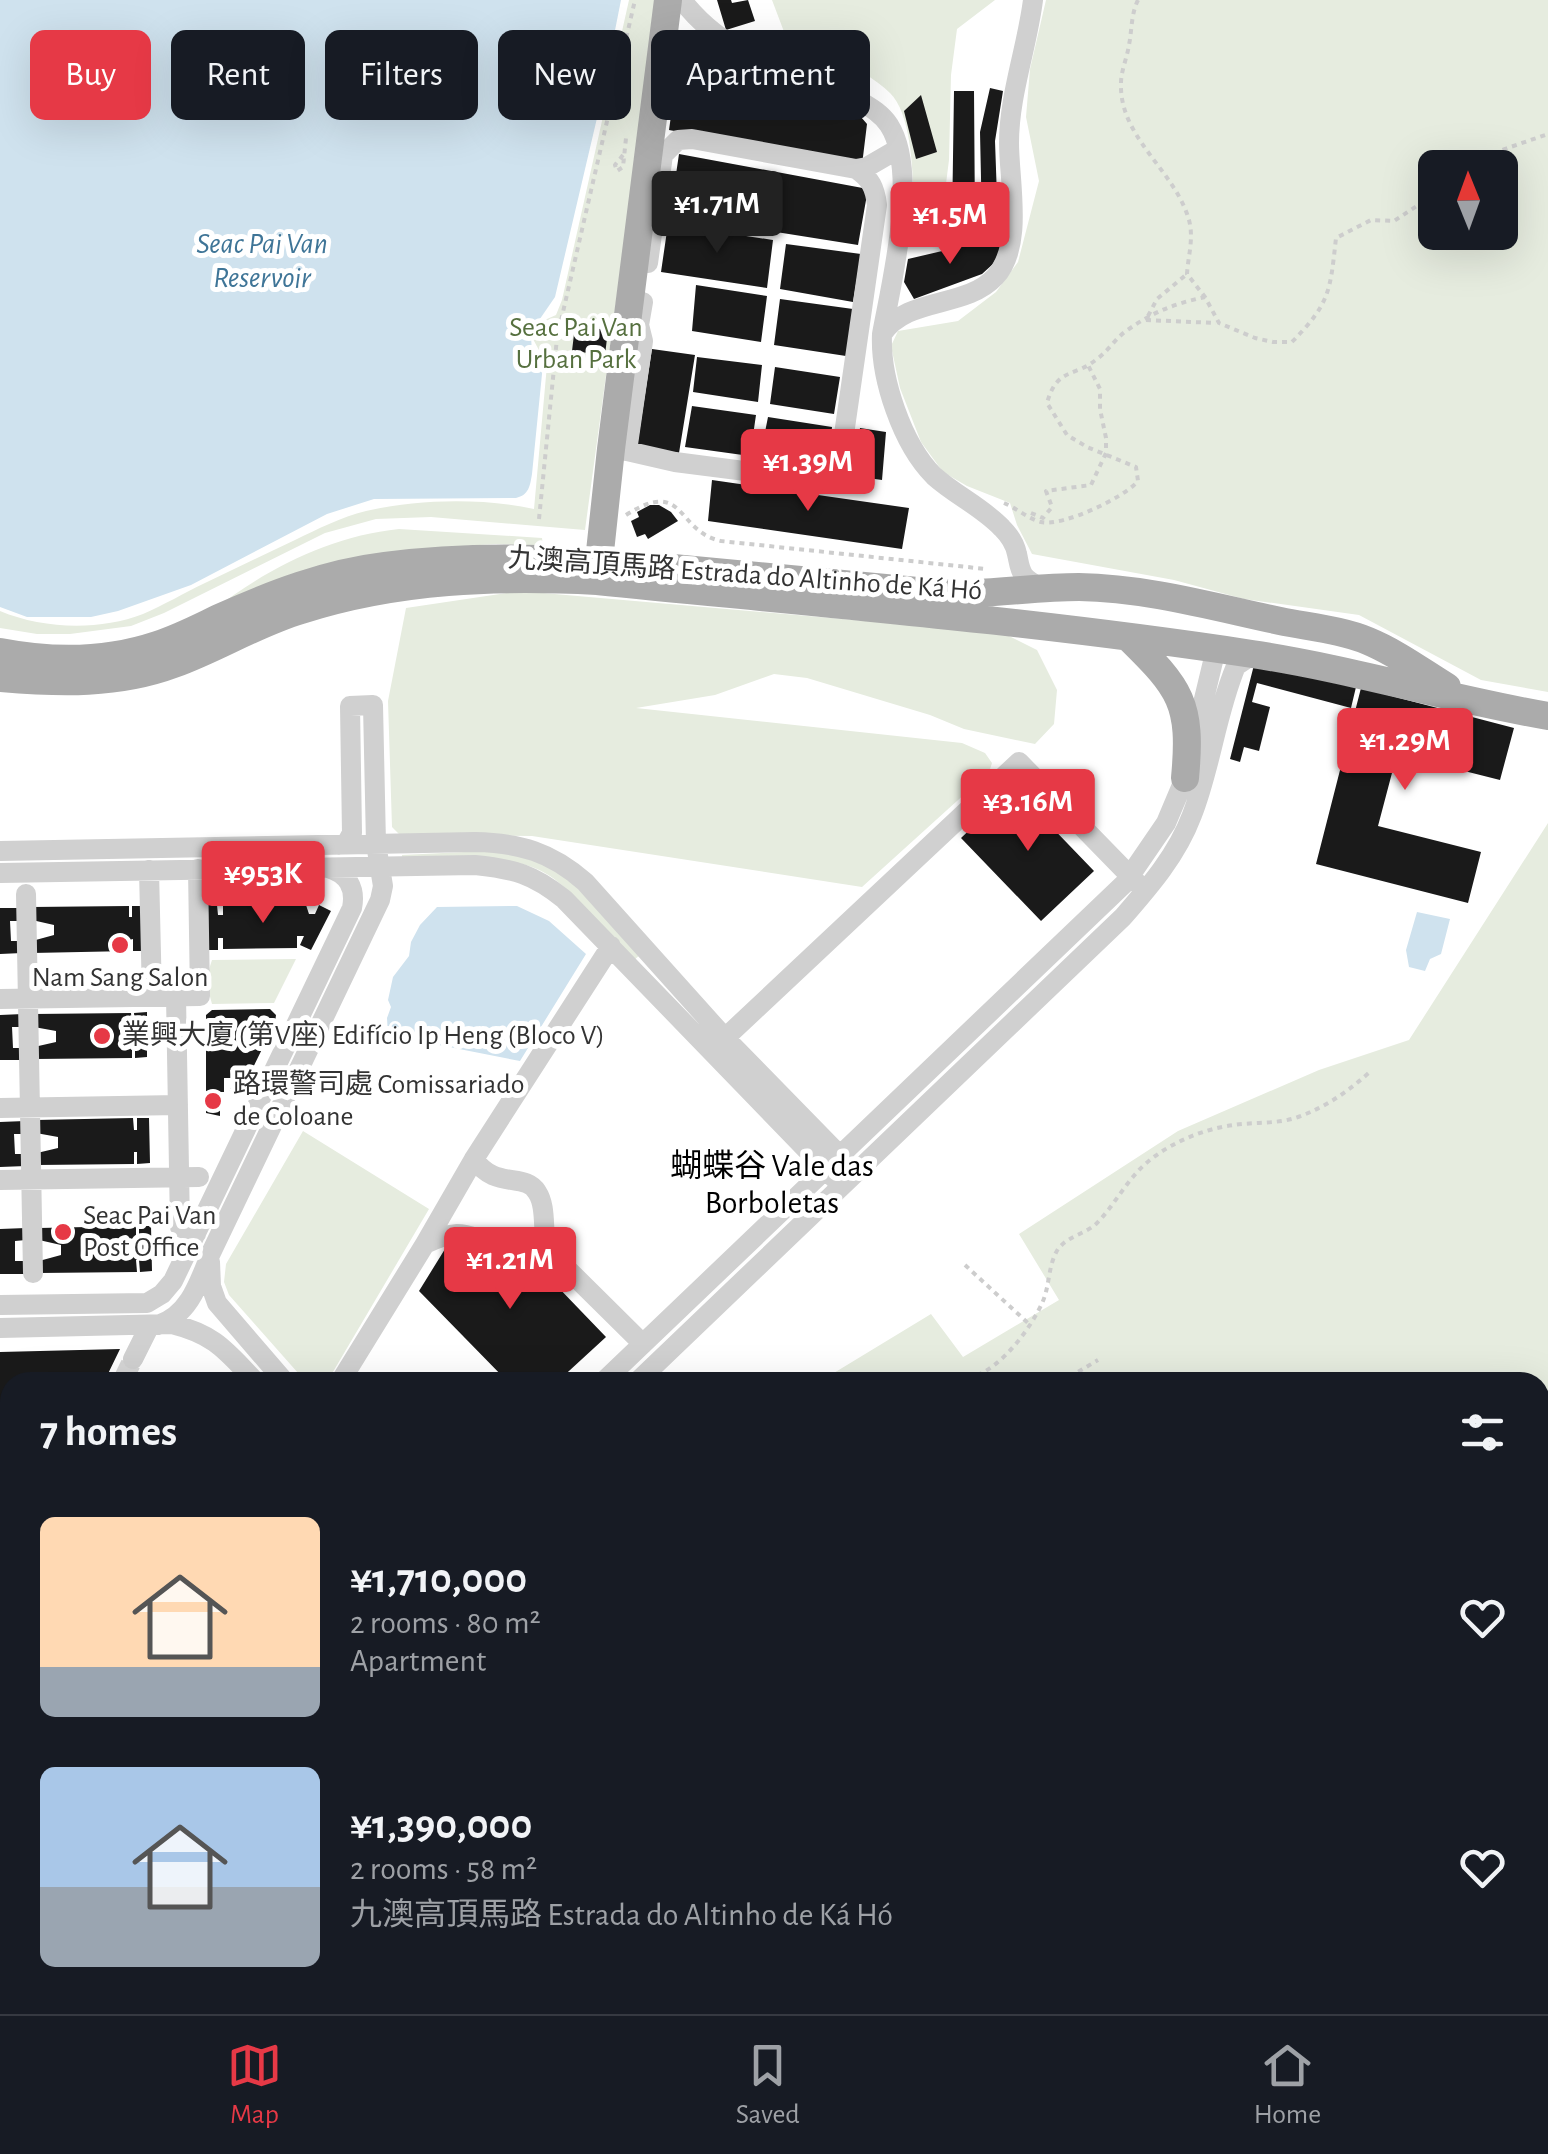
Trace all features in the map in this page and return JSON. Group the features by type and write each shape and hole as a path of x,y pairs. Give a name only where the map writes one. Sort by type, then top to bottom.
{"main road":[{"path":"600,561 601,532 619,450 668,0"},
{"name":"九澳高頂馬路 Estrada do Altinho de Ká Hó","path":"0,652 52,659 102,658 133,652 186,635 269,597 318,580 384,566 485,558 600,561 935,593 999,593 1032,581 1114,589 1366,640 1455,692 1484,704"},
{"name":"九澳高頂馬路 Estrada do Altinho de Ká Hó","path":"0,678 51,682 128,677 174,665 298,610 418,584 487,578 598,581 1052,626 1254,654 1548,716"},
{"path":"1114,589 1100,596 1097,606 1108,622 1192,636 1216,649"},
{"path":"1314,628 1360,648 1362,663 1350,672"},
{"path":"1128,638 1164,675 1184,711 1188,742 1184,778"}],"street":[{"path":"682,0 737,49 858,100 886,120 898,149 902,208 882,334 887,389 918,454 934,476 999,525 1014,544 1032,581"},
{"path":"882,334 896,318 911,310 973,292 996,276 1008,256 1012,222 1010,122 1033,0"},
{"path":"856,169 871,182 877,205 837,483 675,462 619,450 643,341 640,326 663,156 671,145 692,139 856,169 898,149"},
{"path":"888,298 894,310 911,310"},
{"path":"647,1372 1122,917 1184,778 1216,649"},
{"path":"614,1372 1108,901 1168,862 1192,815 1236,666 1254,654"},
{"path":"133,1359 154,1325 175,1317 187,1305 380,900 373,705 350,706 352,833 340,844"},
{"path":"726,1038 1019,762 1137,884"},
{"path":"0,851 475,842 515,844 540,852 585,882 848,1178"},
{"path":"0,873 475,864 516,870 534,877 564,899 833,1162"},
{"path":"380,900 400,878 422,866"},
{"path":"0,1306 147,1303 173,1281 352,908 348,879 332,868 321,867"},
{"path":"0,999 200,996 198,869"},
{"path":"149,870 152,997"},
{"path":"26,894 32,1274"},
{"path":"346,1372 474,1159 610,946"},
{"path":"176,996 178,1106 189,1177 180,1226 196,1234"},
{"path":"0,1108 178,1106"},
{"path":"474,1159 488,1174 531,1185 540,1196 547,1248 643,1344"},
{"path":"0,1180 189,1177"},
{"path":"426,1244 459,1233 502,1245 547,1248"},
{"path":"210,1256 211,1286 217,1303 276,1372"},
{"path":"0,1328 188,1328 211,1338 246,1372"}],"path":[{"path":"539,518 557,338 635,0"},
{"path":"1138,0 1120,82 1124,113 1139,140 1174,184 1190,224 1191,245 1187,274 1156,298 1146,320"},
{"path":"1504,150 1548,134"},
{"path":"1146,320 1219,323 1256,338 1292,342 1315,318 1328,296 1336,238 1371,220 1394,221 1418,205"},
{"path":"1187,274 1219,323"},
{"path":"1016,507 1042,522 1101,506 1130,490 1138,481 1136,467 1067,435 1047,403 1052,386 1098,358 1124,332 1169,305 1205,298"},
{"path":"1001,502 1043,518 1052,507 1046,491 1091,484 1106,454 1106,438 1100,389 1088,365"},
{"path":"601,532 654,501 673,504 706,538 720,541 1032,581"},
{"path":"982,1372 1008,1354 1044,1300 1059,1248 1091,1228 1138,1170 1160,1153 1198,1134 1232,1125 1292,1119 1349,1091 1372,1070"},
{"path":"965,1266 1029,1324"},
{"path":"1077,1372 1098,1360"}],"green space":[{"name":"Seac Pai Van Urban Park","path":"629,0 657,0 585,530 431,517 376,519 325,533 131,626 70,634 0,628 0,611 71,626 126,619 366,511 450,501 534,509 547,365 533,339 534,330 538,323 556,315 562,300 602,120 631,120 631,30 622,30"},
{"path":"772,0 995,0 957,29 941,223 913,221 908,135 898,104 870,78 870,30 783,30"},
{"path":"1046,0 1548,0 1548,692 1481,680 1359,615 1244,599 1174,580 1032,554 1010,503 943,472 921,442 900,388 891,346 898,331 958,321 996,292 1018,262 1039,181 1026,117 1030,69"},
{"path":"399,529 542,538 543,546 447,547 213,610 301,556 349,539"},
{"path":"520,591 1003,633 1037,650 1057,690 1054,724 1035,744 964,729 807,678 774,674 715,695 636,708 962,743 985,753 992,763 989,772 862,887 532,836 399,834 392,827 388,701 406,608"},
{"path":"1548,823 1548,1372 835,1372 931,1314 963,1357 1059,1300 1019,1234 1178,1131 1319,1070 1409,1040"},
{"path":"485,851 529,856 563,873 641,954 633,961 566,888 529,866 475,858 402,857"},
{"path":"296,959 274,1003 212,1004 208,982 212,960"},
{"path":"303,1131 429,1209 333,1372 297,1372 229,1295 224,1282 226,1264"}],"water":[{"name":"Seac Pai Van Reservoir","path":"0,0 621,0 615,30 498,30 498,120 597,120 555,297 531,336 532,353 543,364 532,474 526,492 516,498 374,499 327,514 191,585 91,617 27,617 0,607"},
{"path":"517,906 549,921 586,954 520,1061 388,1035 388,1000 393,977 409,956 420,925 437,907"},
{"path":"1417,912 1450,919 1441,954 1430,959 1425,971 1409,967 1406,950"}],"building":[{"path":"717,0 748,0 755,21 726,30"},
{"path":"990,88 1003,91 995,141 998,225 982,224 980,132"},
{"path":"954,91 974,91 975,224 952,223"},
{"path":"921,95 937,152 916,159 904,111"},
{"path":"670,120 864,120 867,124 862,165 669,130"},
{"path":"679,154 868,189 858,245 670,215"},
{"path":"668,224 773,240 767,288 661,272"},
{"path":"1002,237 993,264 982,274 914,299 904,282 908,259"},
{"path":"786,244 861,254 853,302 780,289"},
{"path":"696,285 767,296 761,342 692,331"},
{"path":"780,299 853,309 846,356 774,345"},
{"path":"575,326 608,330 605,355 572,351"},
{"path":"652,349 695,355 679,453 637,447"},
{"path":"697,357 762,365 758,402 693,392"},
{"path":"775,367 840,377 834,414 770,404"},
{"path":"692,406 756,415 750,456 685,447"},
{"path":"768,417 832,427 828,467 760,457"},
{"path":"860,428 886,432 882,480 854,476"},
{"path":"712,480 909,508 902,549 708,521"},
{"path":"659,505 678,521 648,539 645,534 637,537 631,521 639,517 637,512"},
{"path":"1255,661 1356,687 1351,708 1257,683 1252,702 1270,707 1259,751 1244,747 1240,762 1230,759"},
{"path":"1361,688 1514,728 1500,780 1397,754 1378,826 1481,852 1468,903 1316,864"},
{"path":"1014,788 1094,871 1041,921 961,838"},
{"path":"305,902 309,914 315,914 319,905 331,911 311,950 300,945 304,936 297,936 297,948 223,949 223,938 218,938 218,950 206,950 205,905 217,905 218,915 223,915 223,904"},
{"path":"129,906 132,917 132,906 144,906 145,951 133,951 133,939 129,940 130,951 32,953 32,941 54,935 54,925 32,920 32,907"},
{"path":"0,908 21,908 21,921 10,921 11,941 22,941 22,953 0,954"},
{"path":"270,1009 276,1015 275,1023 261,1024 268,1037 240,1094 229,1092 238,1072 230,1070 232,1078 224,1078 224,1092 220,1092 220,1116 206,1113 206,1029 219,1028 206,1025 206,1015 212,1010"},
{"name":"業興大廈 (第V座) Edifício Ip Heng (Bloco V)","path":"147,1012 147,1057 135,1058 132,1046 132,1058 35,1059 34,1047 56,1042 56,1031 34,1027 34,1014 131,1013 135,1024 134,1013"},
{"path":"23,1014 24,1027 12,1027 13,1048 24,1048 24,1060 0,1060 0,1015"},
{"path":"133,1118 137,1130 137,1118 149,1118 150,1163 137,1164 134,1152 134,1164 37,1165 37,1153 58,1148 58,1137 36,1133 36,1120"},
{"path":"25,1121 26,1134 14,1134 15,1154 26,1154 26,1166 0,1167 0,1122"},
{"path":"136,1226 139,1237 139,1226 151,1226 152,1271 140,1272 136,1260 137,1272 39,1273 39,1261 61,1255 61,1245 39,1240 39,1228"},
{"path":"26,1228 26,1240 15,1241 15,1261 27,1261 27,1274 0,1274 0,1229"},
{"path":"458,1237 528,1256 606,1337 568,1372 498,1372 419,1291 445,1249"},
{"path":"120,1349 109,1372 0,1372 0,1352"}],"tunnel":[{"path":"127,1372 133,1359"}],"place":[{"name":"Nam Sang Salon","path":"120,945"},
{"name":"業興大廈 (第V座) Edifício Ip Heng (Bloco V)","path":"102,1036"},
{"name":"路環警司處 Comissariado de Coloane","path":"213,1101"},
{"name":"Seac Pai Van Post Office","path":"63,1232"}],"district":[{"name":"蝴蝶谷 Vale das Borboletas","path":"772,1184"}]}
